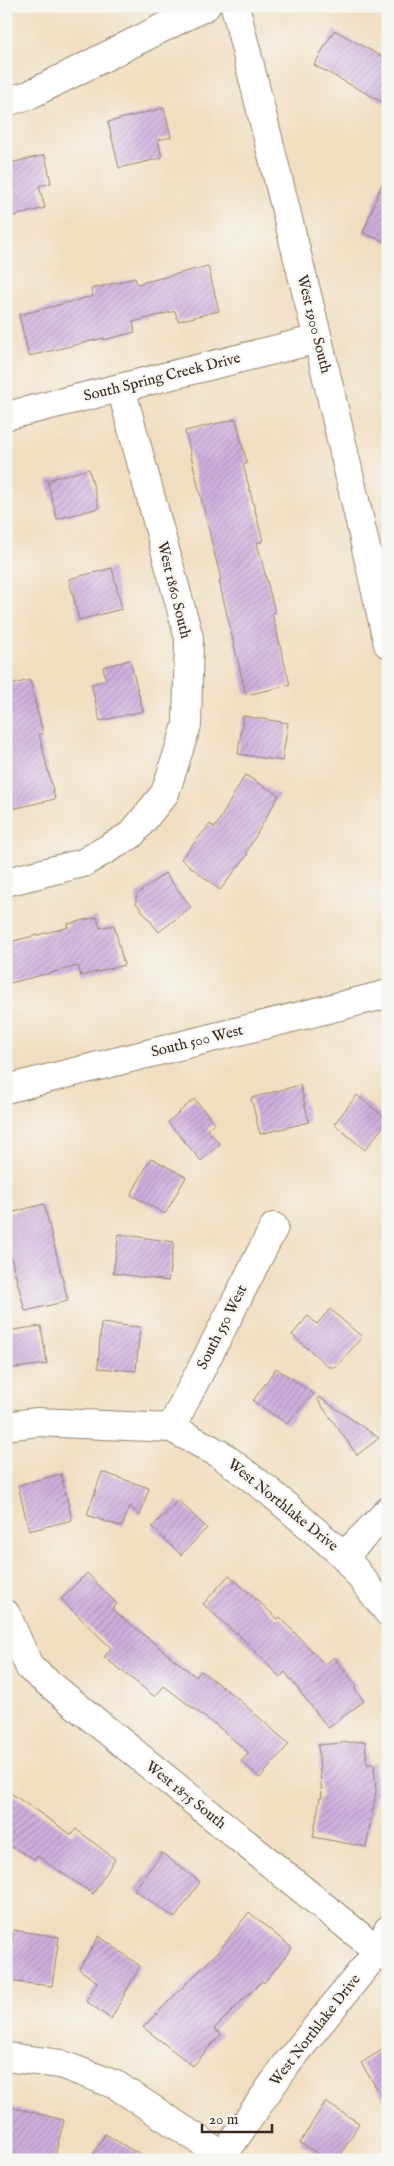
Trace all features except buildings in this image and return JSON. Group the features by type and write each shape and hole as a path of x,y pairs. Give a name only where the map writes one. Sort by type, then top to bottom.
{"street":[{"path":"6,102 29,96 206,6"},
{"name":"West 1900 South","path":"235,6 318,339 388,644"},
{"name":"South Spring Creek Drive","path":"6,416 318,339"},
{"name":"West 1860 South","path":"6,882 83,863 131,834 165,793 187,725 188,638 121,388"},
{"name":"South 500 West","path":"6,1089 388,994"},
{"name":"South 550 West","path":"171,1428 274,1227"},
{"name":"West Northlake Drive","path":"6,1426 37,1422 171,1428 220,1454 270,1492 344,1556 388,1612"},
{"path":"344,1556 388,1511"},
{"name":"West 1875 South","path":"6,1614 30,1668 385,1947"},
{"name":"West Northlake Drive","path":"221,2157 286,2065 385,1947"},
{"path":"6,2057 60,2064 116,2084 221,2157"}]}
